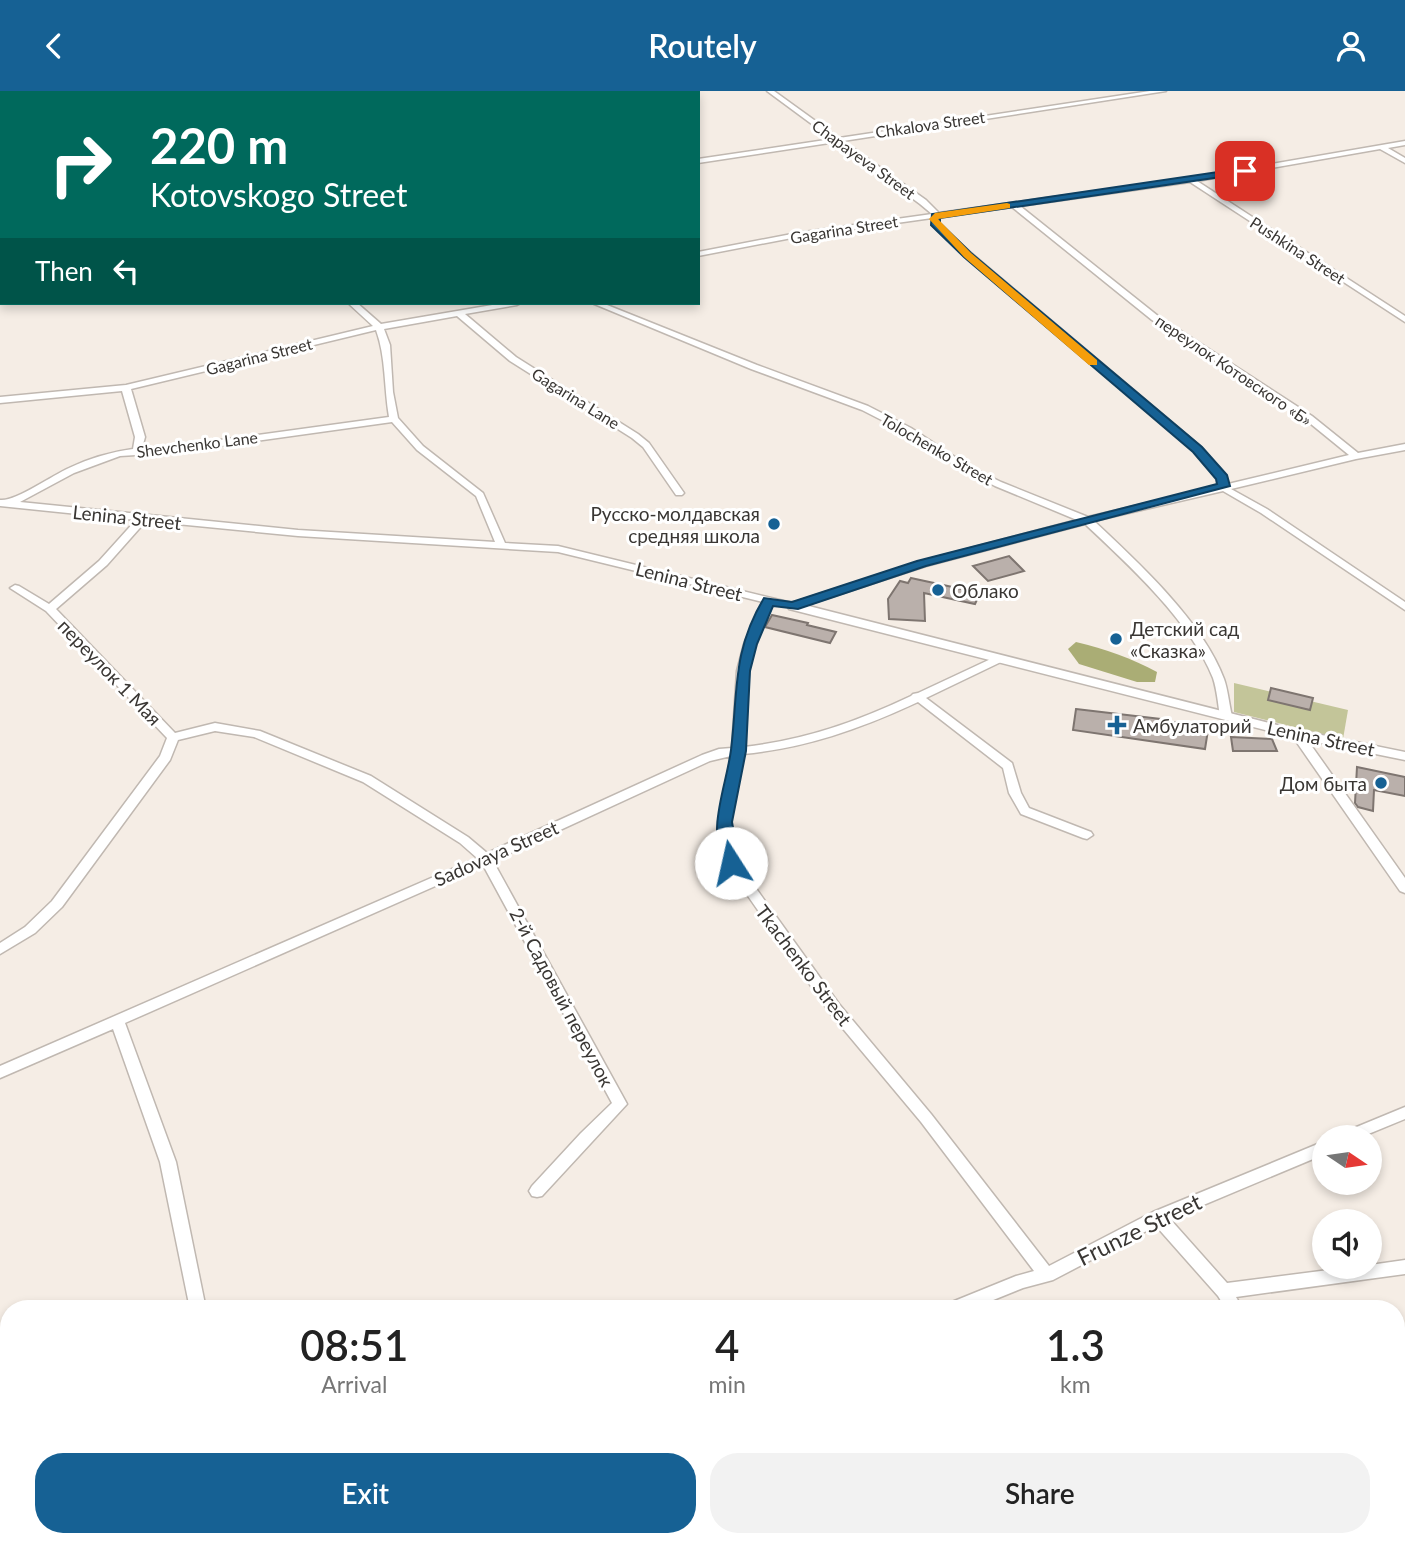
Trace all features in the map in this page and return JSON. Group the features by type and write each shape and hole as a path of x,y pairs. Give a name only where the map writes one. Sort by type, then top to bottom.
{"street":[{"name":"Chapayeva Street","path":"770,91 934,211 935,223 968,255 1198,449 1222,478 1224,486"},
{"name":"Chkalova Street","path":"700,161 1163,91"},
{"name":"Gagarina Street","path":"700,254 797,235 1191,180 1405,143"},
{"path":"1381,146 1405,161"},
{"name":"Pushkina Street","path":"1191,180 1405,320"},
{"name":"переулок Котовского «Б»","path":"1014,205 1155,318 1309,418 1356,456"},
{"path":"354,305 379,327 386,345 394,419 420,448 481,495 501,544"},
{"name":"Gagarina Street","path":"0,400 125,388 379,327 507,305"},
{"name":"Tolochenko Street","path":"601,305 864,408 908,430 964,467 998,484 1087,520 1130,560 1198,637 1219,680 1226,716"},
{"name":"Gagarina Lane","path":"460,314 513,359 635,436 646,445 680,493"},
{"path":"125,388 140,437 137,451"},
{"name":"Shevchenko Lane","path":"5,504 82,467 137,451 169,450 394,419"},
{"path":"793,606 922,564 1087,520 1224,486 1405,447"},
{"path":"1224,486 1405,607"},
{"name":"Lenina Street","path":"5,504 298,533 501,544 586,555 1297,734 1405,756"},
{"name":"переулок 1 Мая","path":"142,519 103,563 50,609 173,737"},
{"path":"15,588 50,609"},
{"name":"Tkachenko Street","path":"769,601 750,644 743,671 738,751 724,822 731,863 834,1008 926,1118 1047,1275"},
{"name":"Sadovaya Street","path":"0,1072 486,859 706,758 719,753 776,747 831,734 885,713 999,659"},
{"path":"917,697 1008,766 1015,793 1025,811 1087,835"},
{"name":"переулок 1 Мая","path":"173,737 215,727 256,734 368,779 464,840 486,859"},
{"path":"1297,734 1405,888"},
{"name":"переулок 1 Мая","path":"0,949 30,930 57,904 166,757 173,737"},
{"name":"2-й Садовый переулок","path":"486,859 620,1104 537,1191"},
{"path":"117,1021 168,1162 196,1300"},
{"path":"1376,1125 1405,1113"},
{"name":"Frunze Street","path":"976,1300 1047,1275 1158,1217 1312,1152"},
{"path":"1158,1217 1230,1300"},
{"path":"1224,1291 1405,1267"}],"green space":[{"path":"1076,642 1118,654 1157,672 1155,682 1137,682 1079,664 1068,649"},
{"path":"1234,683 1348,710 1343,739 1234,712"}],"building":[{"path":"1009,556 1024,571 988,581 973,566"},
{"path":"911,578 980,593 975,604 924,593 925,621 889,619 888,599 900,581 908,583"},
{"path":"772,615 836,632 830,643 765,627"},
{"path":"1271,688 1313,698 1310,710 1268,700"},
{"name":"Амбулаторий","path":"1076,709 1161,719 1208,730 1205,749 1073,730"},
{"path":"1231,737 1272,739 1277,751 1233,751"},
{"name":"Дом быта","path":"1357,767 1405,777 1405,796 1374,790 1373,811 1358,807 1355,803"}],"slow traffic":[{"path":"1007,206 935,216 933,219 968,255 1093,362"}],"place":[{"name":"Русско-молдавская средняя школа","path":"774,524"},
{"name":"Облако","path":"938,590"},
{"name":"Детский сад «Сказка»","path":"1116,639"},
{"name":"Амбулаторий","path":"1117,725"},
{"name":"Дом быта","path":"1381,783"}],"route":[{"path":"731,863 724,822 738,751 743,671 750,644 769,601 793,606 922,564 1224,486 1222,478 1198,449 968,255 935,223 935,216 1245,171"}]}
